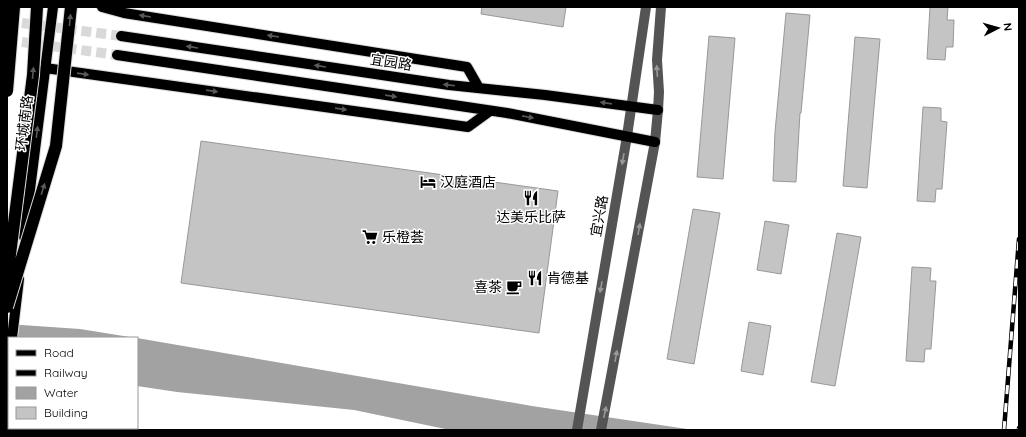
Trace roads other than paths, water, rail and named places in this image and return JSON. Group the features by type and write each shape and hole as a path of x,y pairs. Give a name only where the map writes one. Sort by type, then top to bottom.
{"highway":[{"path":"7,91 14,7"},
{"path":"7,278 33,75 37,7"},
{"path":"7,307 56,146 71,7"}],"main road":[{"path":"7,13 8,7"},
{"name":"环城南路","path":"12,337 53,7"},
{"path":"102,7 124,13 467,67 479,88"},
{"name":"宜园路","path":"121,36 449,85 545,95 658,110"},
{"path":"117,55 490,110 655,142"},
{"path":"45,68 468,126 490,110"}],"street":[{"name":"宜兴路","path":"577,430 632,106 646,7"},
{"path":"601,430 609,395 655,142 659,92 657,60 661,7"}],"water":[{"path":"7,324 80,329 130,337 8,337 7,368"},
{"path":"138,338 532,406 694,430 450,430 354,410 177,392 138,386"}],"tunnel":[{"path":"7,21 121,36"},
{"path":"7,40 117,55"}],"railway":[{"path":"1004,430 1019,239"}],"place":[{"name":"汉庭酒店","path":"428,182"},
{"name":"达美乐比萨","path":"531,198"},
{"name":"乐橙荟","path":"370,237"},
{"name":"肯德基","path":"535,278"},
{"name":"喜茶","path":"514,287"}]}
